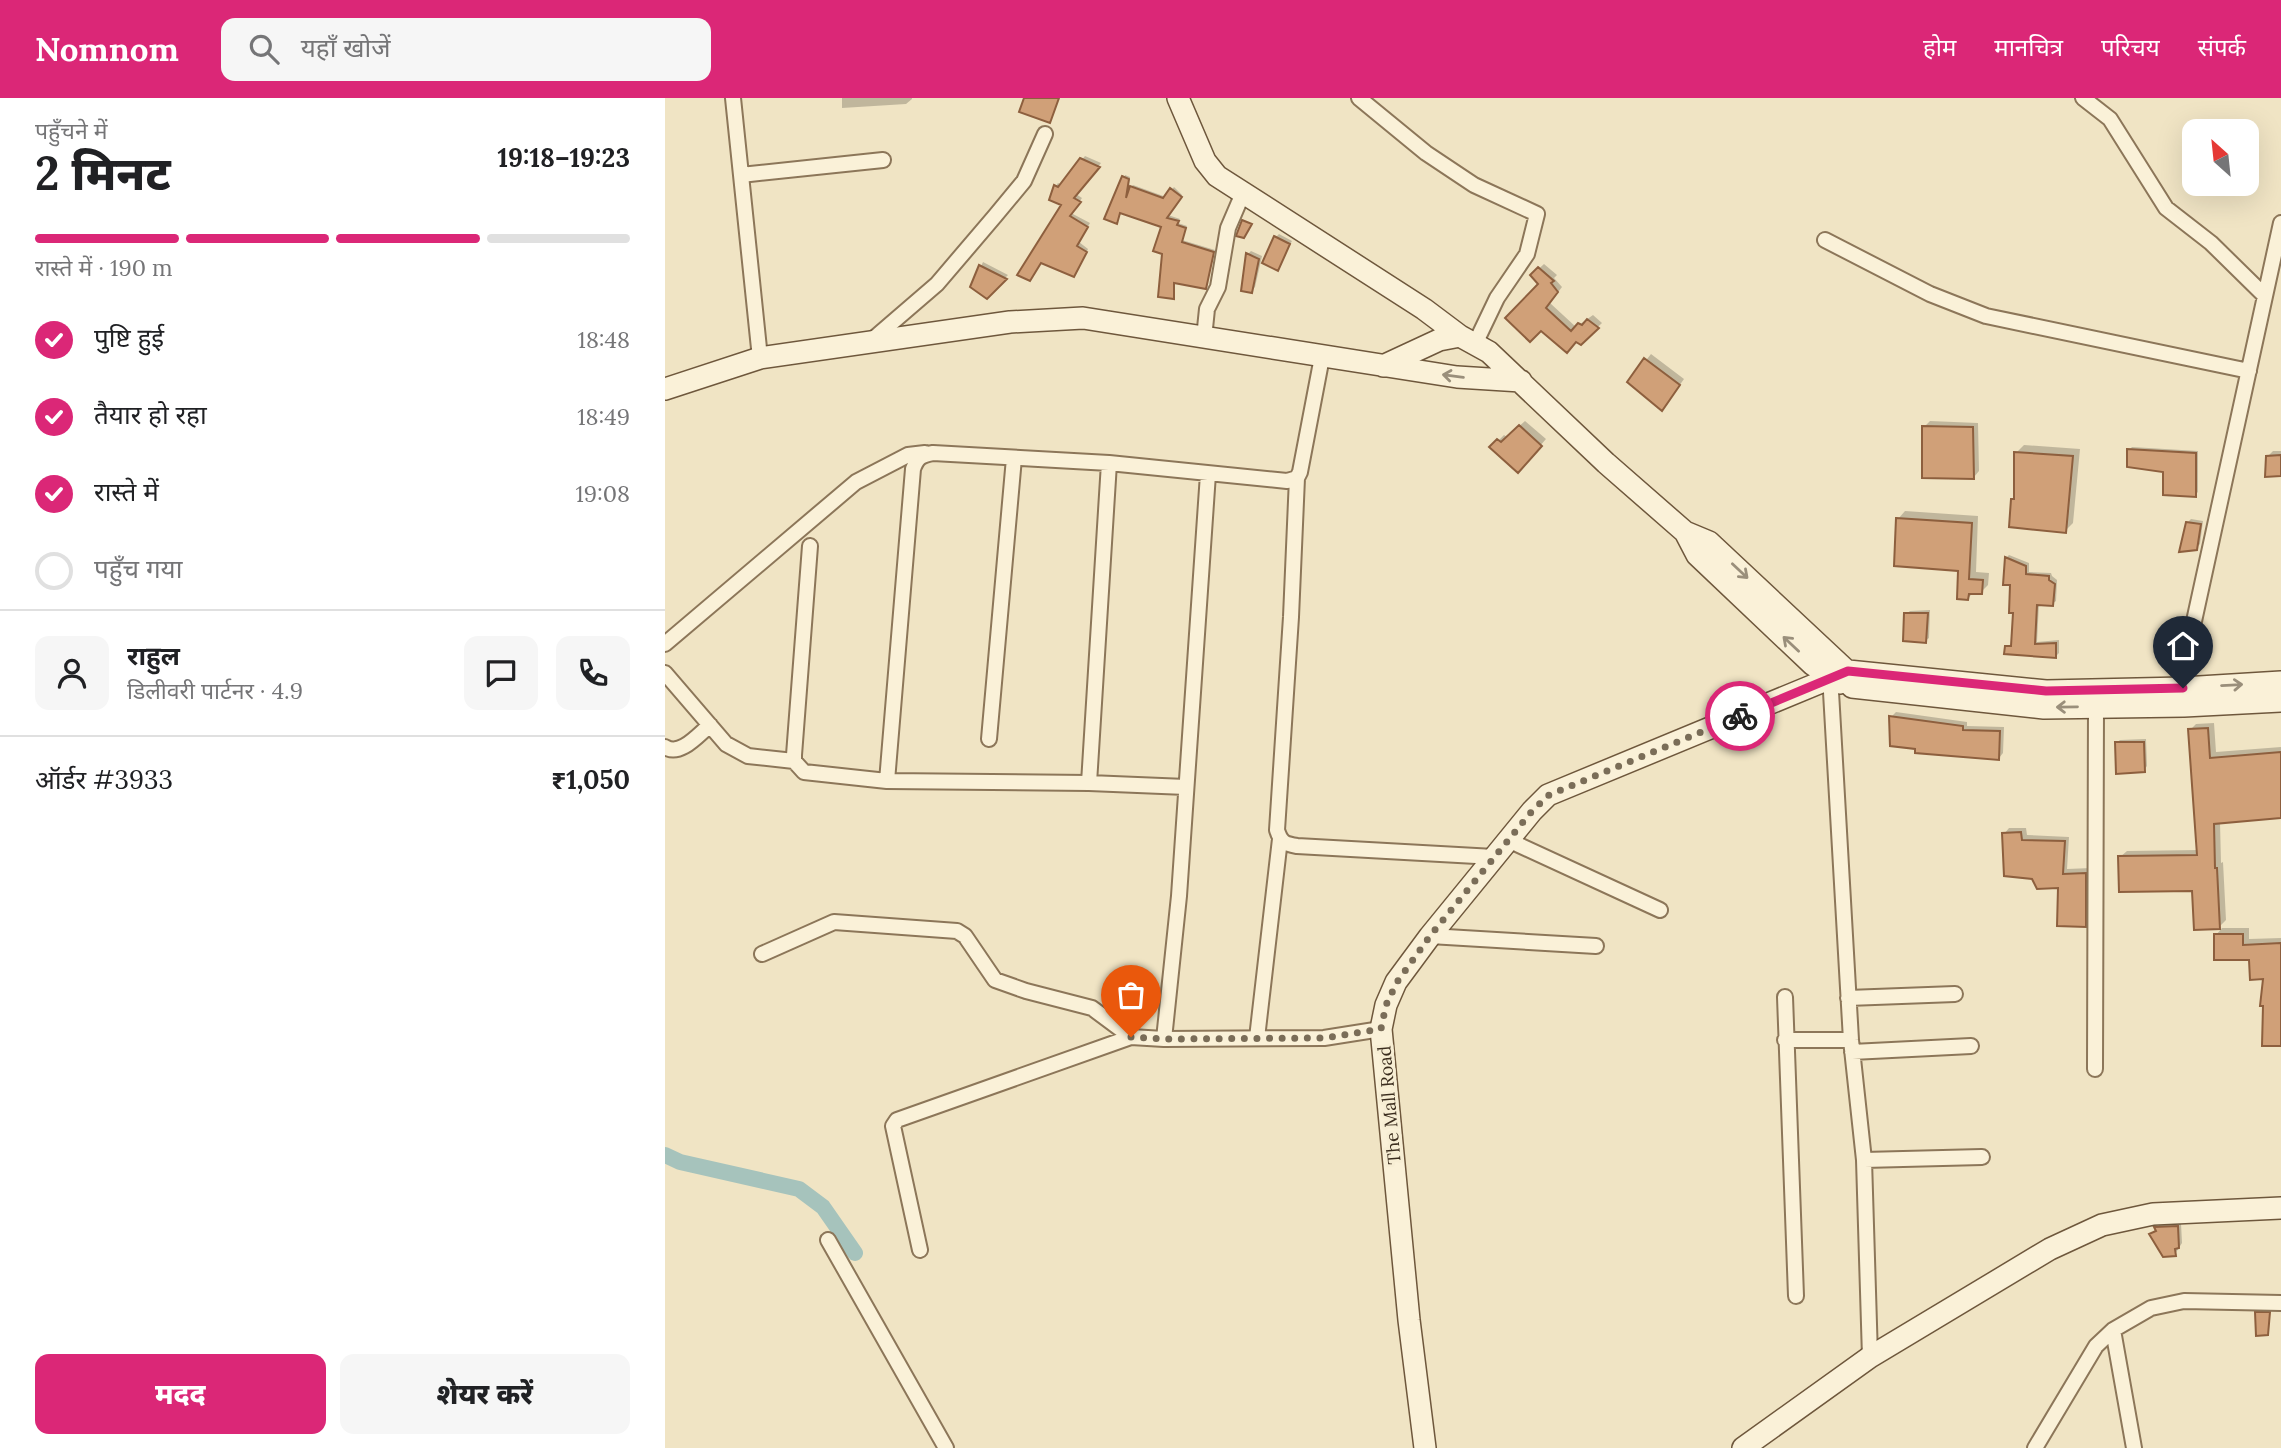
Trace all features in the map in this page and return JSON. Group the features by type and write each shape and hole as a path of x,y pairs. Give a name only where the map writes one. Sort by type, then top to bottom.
{"street":[{"path":"733,98 760,358"},
{"path":"1178,98 1205,161 1217,176 1489,352 1606,463 1685,532 1709,542 1844,683 1849,998 1864,1160 1870,1357"},
{"path":"1359,98 1426,153 1474,185 1537,214 1527,254 1467,340"},
{"path":"2083,98 2110,119 2166,208 2211,243 2265,296"},
{"path":"871,341 937,284 995,216 1024,181 1045,134"},
{"path":"741,175 883,160"},
{"path":"1204,338 1207,309 1218,287 1228,228 1243,193"},
{"path":"2184,697 2184,667 2281,223"},
{"path":"1825,240 1930,294 1986,316 2249,372"},
{"path":"665,389 760,358 1010,321 1083,318 1457,377 1521,381"},
{"path":"1383,366 1439,340 1467,340"},
{"path":"1257,1038 1280,839 1277,830 1297,478 1322,357"},
{"path":"665,644 856,482 908,454 933,453 1109,463 1287,481 1297,478"},
{"path":"887,780 913,469 922,455 933,453"},
{"path":"989,739 1014,458"},
{"path":"1089,783 1109,463"},
{"path":"1164,1039 1176,927 1208,474"},
{"path":"794,761 810,546"},
{"path":"665,673 726,744 748,756 794,761 804,772 810,774 887,780 1186,787"},
{"name":"The Mall Road","path":"1844,683 2044,708 2096,707 2281,682"},
{"name":"The Mall Road","path":"1425,1448 1409,1320 1381,1029 1386,1005 1397,982 1430,936 1532,811 1549,795 1844,683 2281,701"},
{"path":"2095,1069 2096,707"},
{"path":"665,747 669,750 678,749 710,725"},
{"path":"1280,839 1285,844 1297,846 1494,857"},
{"path":"1508,840 1660,910"},
{"path":"762,954 834,922 957,931 965,936 995,980 1092,1008 1131,1037"},
{"path":"1430,936 1596,946"},
{"path":"1849,998 1955,994"},
{"path":"1785,996 1796,1296"},
{"path":"920,1250 893,1126 897,1120 1131,1037 1324,1038 1381,1029"},
{"path":"1785,1040 1852,1046 1971,1046"},
{"path":"1864,1160 1982,1157"},
{"path":"1743,1448 1870,1357 2050,1248 2102,1225 2153,1214 2281,1208"},
{"path":"828,1240 946,1448"},
{"path":"2035,1448 2096,1346 2113,1330 2151,1308 2184,1301 2281,1303"},
{"path":"2113,1330 2134,1448"}],"building":[{"path":"1024,98 1059,98 1050,123 1019,112"},
{"path":"1080,158 1100,167 1074,198 1081,202 1070,216 1088,227 1077,246 1087,252 1074,277 1041,263 1030,281 1017,275 1061,205 1049,200 1054,185 1058,187"},
{"path":"1122,176 1129,179 1126,198 1130,186 1163,198 1170,188 1182,197 1167,218 1179,221 1177,225 1186,228 1182,242 1214,252 1206,289 1174,283 1174,299 1158,297 1162,254 1153,251 1161,227 1120,213 1117,224 1104,219"},
{"path":"1242,220 1252,224 1244,238 1236,236"},
{"path":"1274,236 1290,244 1278,271 1262,263"},
{"path":"1246,253 1259,259 1252,293 1241,291"},
{"path":"979,265 1007,279 987,299 970,287"},
{"path":"1538,267 1554,281 1551,283 1558,292 1546,308 1571,331 1578,323 1582,325 1587,319 1599,328 1581,345 1576,342 1567,353 1541,331 1530,342 1505,318 1538,284 1530,275"},
{"path":"1644,358 1680,385 1662,411 1627,382"},
{"path":"1519,425 1542,446 1518,473 1489,447 1497,439 1501,442"},
{"path":"1922,426 1973,427 1974,479 1922,478"},
{"path":"2127,449 2196,453 2196,497 2163,495 2163,472 2127,467"},
{"path":"2014,452 2073,456 2066,533 2009,527 2011,499 2014,499"},
{"path":"2281,455 2281,476 2265,477 2266,456"},
{"path":"1896,518 1972,523 1969,579 1983,580 1982,594 1969,594 1968,600 1957,599 1958,571 1894,566"},
{"path":"2186,522 2201,524 2197,550 2179,552"},
{"path":"2005,557 2026,566 2026,574 2049,576 2049,580 2055,584 2053,606 2037,605 2035,644 2056,643 2056,658 2004,654 2005,646 2011,646 2013,613 2009,613 2010,585 2003,585"},
{"path":"1904,613 1928,613 1926,643 1903,641"},
{"path":"1889,716 1963,726 1963,730 2000,731 1999,760 1915,753 1915,749 1890,746"},
{"path":"2208,728 2210,758 2281,752 2281,818 2214,824 2220,929 2194,930 2192,891 2119,892 2118,856 2197,855 2188,729"},
{"path":"2115,742 2144,742 2145,772 2116,774"},
{"path":"2021,832 2022,840 2065,841 2063,874 2086,873 2086,927 2057,926 2058,888 2037,889 2032,879 2004,876 2002,833"},
{"path":"2214,934 2243,934 2243,945 2281,943 2281,1046 2262,1046 2263,1006 2260,1006 2263,979 2250,980 2249,960 2214,960"},
{"path":"2178,1226 2179,1248 2175,1249 2176,1256 2163,1257 2149,1234 2156,1231 2154,1227"},
{"path":"2255,1312 2270,1312 2268,1335 2256,1336"}],"waterway":[{"path":"665,1155 680,1162 799,1189 823,1207 855,1253"}],"way so far":[{"path":"1131,1037 1324,1038 1381,1029 1386,1005 1397,982 1419,951 1532,811 1549,795 1740,716"}],"route":[{"path":"1740,716 1848,671 2046,691 2183,688"}]}
